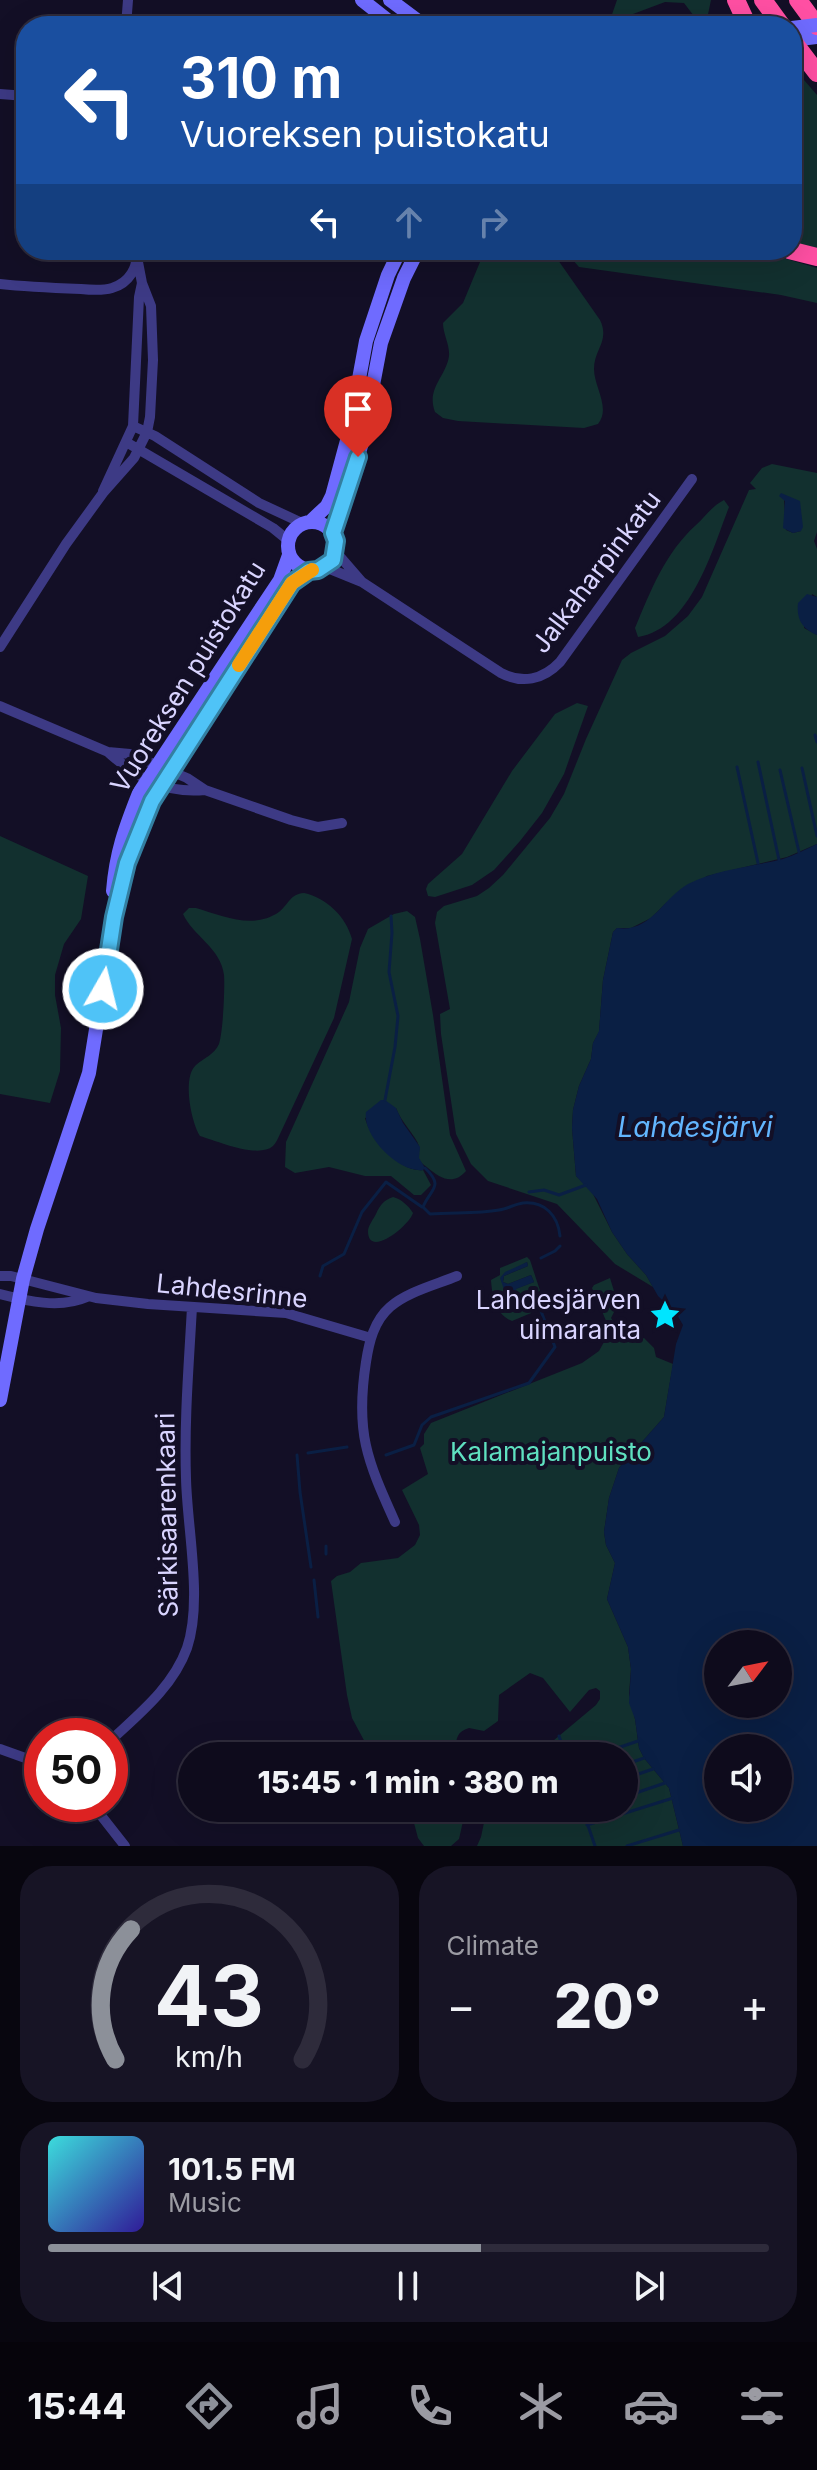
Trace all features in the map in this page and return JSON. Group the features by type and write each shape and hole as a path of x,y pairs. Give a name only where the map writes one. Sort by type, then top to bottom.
{"highway":[{"path":"798,0 817,26"},
{"path":"802,53 817,73"}],"main road":[{"path":"362,0 382,16"},
{"path":"390,0 412,16"},
{"path":"307,522 327,527 336,541 333,560 325,567 309,571 301,568 289,548 295,528 327,506 332,496 349,433 366,341 395,260"},
{"path":"333,533 362,443 381,343 413,260"},
{"name":"Vuoreksen puistokatu","path":"0,1400 23,1279 89,1073 114,917 116,860 122,832 153,783 156,766 280,580 289,548"},
{"name":"Vuoreksen puistokatu","path":"153,783 170,771 289,587 309,571"}],"street":[{"path":"0,284 108,289 128,278 136,260"},
{"path":"0,647 66,544 139,450 147,432 153,360 151,306 142,283 138,260"},
{"path":"103,493 133,426 142,283"},
{"path":"133,426 259,503 307,522"},
{"path":"126,442 273,528 289,548"},
{"name":"Jalkaharpinkatu","path":"325,567 362,582 501,673 517,679 534,678 560,662 692,479"},
{"name":"Jalkaharpinkatu","path":"336,552 362,582"},
{"path":"0,706 108,752 130,754 187,778 205,790 306,825 324,827 342,823"},
{"path":"108,752 125,767 153,783 182,791 205,790"},
{"name":"Lahdesrinne","path":"0,1276 23,1279 87,1297 286,1313 371,1338"},
{"path":"395,1522 375,1476 362,1429 362,1386 371,1338 379,1320 395,1303 457,1276"},
{"name":"Lahdesrinne","path":"0,1294 18,1300 56,1302 87,1297"},
{"name":"Särkisaarenkaari","path":"128,1723 168,1683 190,1637 193,1583 185,1453 192,1307"},
{"path":"1,1750 24,1758"},
{"path":"106,1822 125,1846"}],"green space":[{"path":"617,0 711,0 708,16 694,16 684,3 665,2 628,16 611,16"},
{"path":"802,78 817,95 817,248 802,244"},
{"path":"481,260 558,260 603,327 594,369 603,411 598,424 584,428 458,421 443,418 435,412 433,396 449,356 443,323 463,303"},
{"path":"573,260 790,260 817,268 817,303 781,295 579,267"},
{"path":"772,464 817,473 817,532 814,541 817,549 817,597 812,594 804,628 817,635 817,844 787,857 707,876 666,903 651,918 631,928 617,928 613,932 603,980 599,1032 573,1110 576,1176 591,1190 612,1232 653,1287 615,1264 557,1204 488,1181 471,1164 456,1134 441,1034 440,1014 450,1009 435,923 437,912 444,906 477,896 489,888 550,818 564,794 622,660 665,636 688,616 702,597 749,490 756,489 750,483 762,468","holes":["784,499 801,531 793,533 786,530"]},
{"path":"724,500 729,507 707,564 686,603 656,631 638,637 635,628 667,560 685,536"},
{"path":"577,703 588,706 564,774 542,813 494,870 472,885 435,897 428,896 428,884 462,854 512,771 555,714"},
{"path":"0,836 88,876 81,919 64,944 55,975 61,1028 60,1071 50,1103 0,1094"},
{"path":"304,893 320,899 334,910 345,923 352,939 334,1018 273,1146 266,1150 248,1150 200,1136 191,1111 189,1079 196,1065 219,1044 224,975 218,957 183,914 189,908 196,908 227,918 259,920 279,912 293,897"},
{"path":"407,911 415,917 420,939 450,1135 466,1171 461,1176 447,1179 421,1163 417,1142 396,1108 365,1118 387,1153 405,1166 423,1170 431,1185 421,1195 414,1195 391,1176 365,1176 329,1167 295,1173 285,1167 286,1142 349,1002 360,948 368,929 394,914"},
{"path":"393,1197 413,1213 397,1232 374,1242 370,1239 369,1227 381,1205"},
{"path":"527,1257 545,1306 541,1304 537,1291 517,1296 515,1289 534,1282 531,1275 508,1284 503,1282 504,1276 528,1266 527,1262 501,1277 512,1310 535,1308 536,1311 512,1321 499,1310 491,1280 500,1275 500,1268"},
{"name":"Kalamajanpuisto","path":"610,1278 618,1304 611,1318 621,1333 632,1341 644,1338 654,1348 656,1357 673,1364 664,1417 619,1468 609,1498 604,1532 606,1545 615,1563 607,1599 628,1647 631,1669 629,1694 635,1719 639,1748 669,1788 683,1846 477,1846 484,1822 638,1822 638,1742 552,1742 596,1705 600,1691 596,1688 589,1690 570,1712 543,1678 530,1673 499,1695 498,1721 484,1731 469,1728 461,1732 457,1742 365,1742 352,1718 347,1695 331,1581 361,1563 398,1558 415,1545 420,1535 419,1525 402,1490 428,1474 420,1448 431,1423 582,1363 599,1351 604,1342 610,1341 610,1330 592,1288"},
{"path":"414,1822 463,1822 459,1839 451,1846 424,1846"}],"water":[{"path":"781,493 800,501 801,531 793,533 783,528 785,501 779,496"},
{"path":"807,594 817,597 817,635 804,627 799,619 798,603"},
{"name":"Lahdesjärvi","path":"817,844 817,1846 683,1846 669,1788 639,1748 629,1703 631,1669 628,1647 607,1599 615,1563 606,1545 604,1532 609,1498 619,1468 664,1417 676,1344 683,1325 627,1254 612,1232 597,1199 576,1176 573,1110 599,1031 603,980 613,932 617,928 629,928 648,920 679,890 699,879 783,859"},
{"path":"381,1100 396,1108 420,1147 419,1158 425,1168 423,1170 403,1166 393,1159 370,1132 366,1112"},
{"path":"527,1262 528,1266 504,1276 503,1282 508,1284 531,1275 534,1282 516,1289 518,1297 537,1291 542,1304 515,1311 510,1307 500,1278 505,1272"}],"waterway":[{"path":"815,735 817,742"},
{"path":"758,762 779,860"},
{"path":"737,767 758,863"},
{"path":"802,768 817,836"},
{"path":"780,770 799,852"},
{"path":"385,1100 398,1016 389,972 391,916"},
{"path":"425,1168 435,1184 423,1207 430,1214 491,1211 520,1204 538,1204 553,1216 560,1236"},
{"path":"320,1276 323,1266 344,1254 362,1212 386,1182 422,1207"},
{"path":"529,1192 544,1190 559,1195 586,1185"},
{"path":"541,1258 560,1246"},
{"path":"386,1455 414,1445 422,1425 431,1417 529,1383 555,1347 539,1306"},
{"path":"308,1453 347,1447"},
{"path":"297,1455 311,1567"},
{"path":"326,1546 326,1554"},
{"path":"314,1580 318,1617"},
{"path":"559,1736 561,1742"},
{"path":"638,1760 644,1758"},
{"path":"638,1774 653,1769"},
{"path":"638,1792 665,1783"},
{"path":"587,1825 673,1798"},
{"path":"587,1822 595,1846"},
{"path":"627,1846 679,1830"}],"slow traffic":[{"path":"239,665 292,583 312,570"}],"place":[{"name":"Lahdesjärven uimaranta","path":"665,1315"}],"route":[{"path":"103,989 114,917 127,863 152,801 292,583 333,560 336,552 333,533 358,457"}]}
